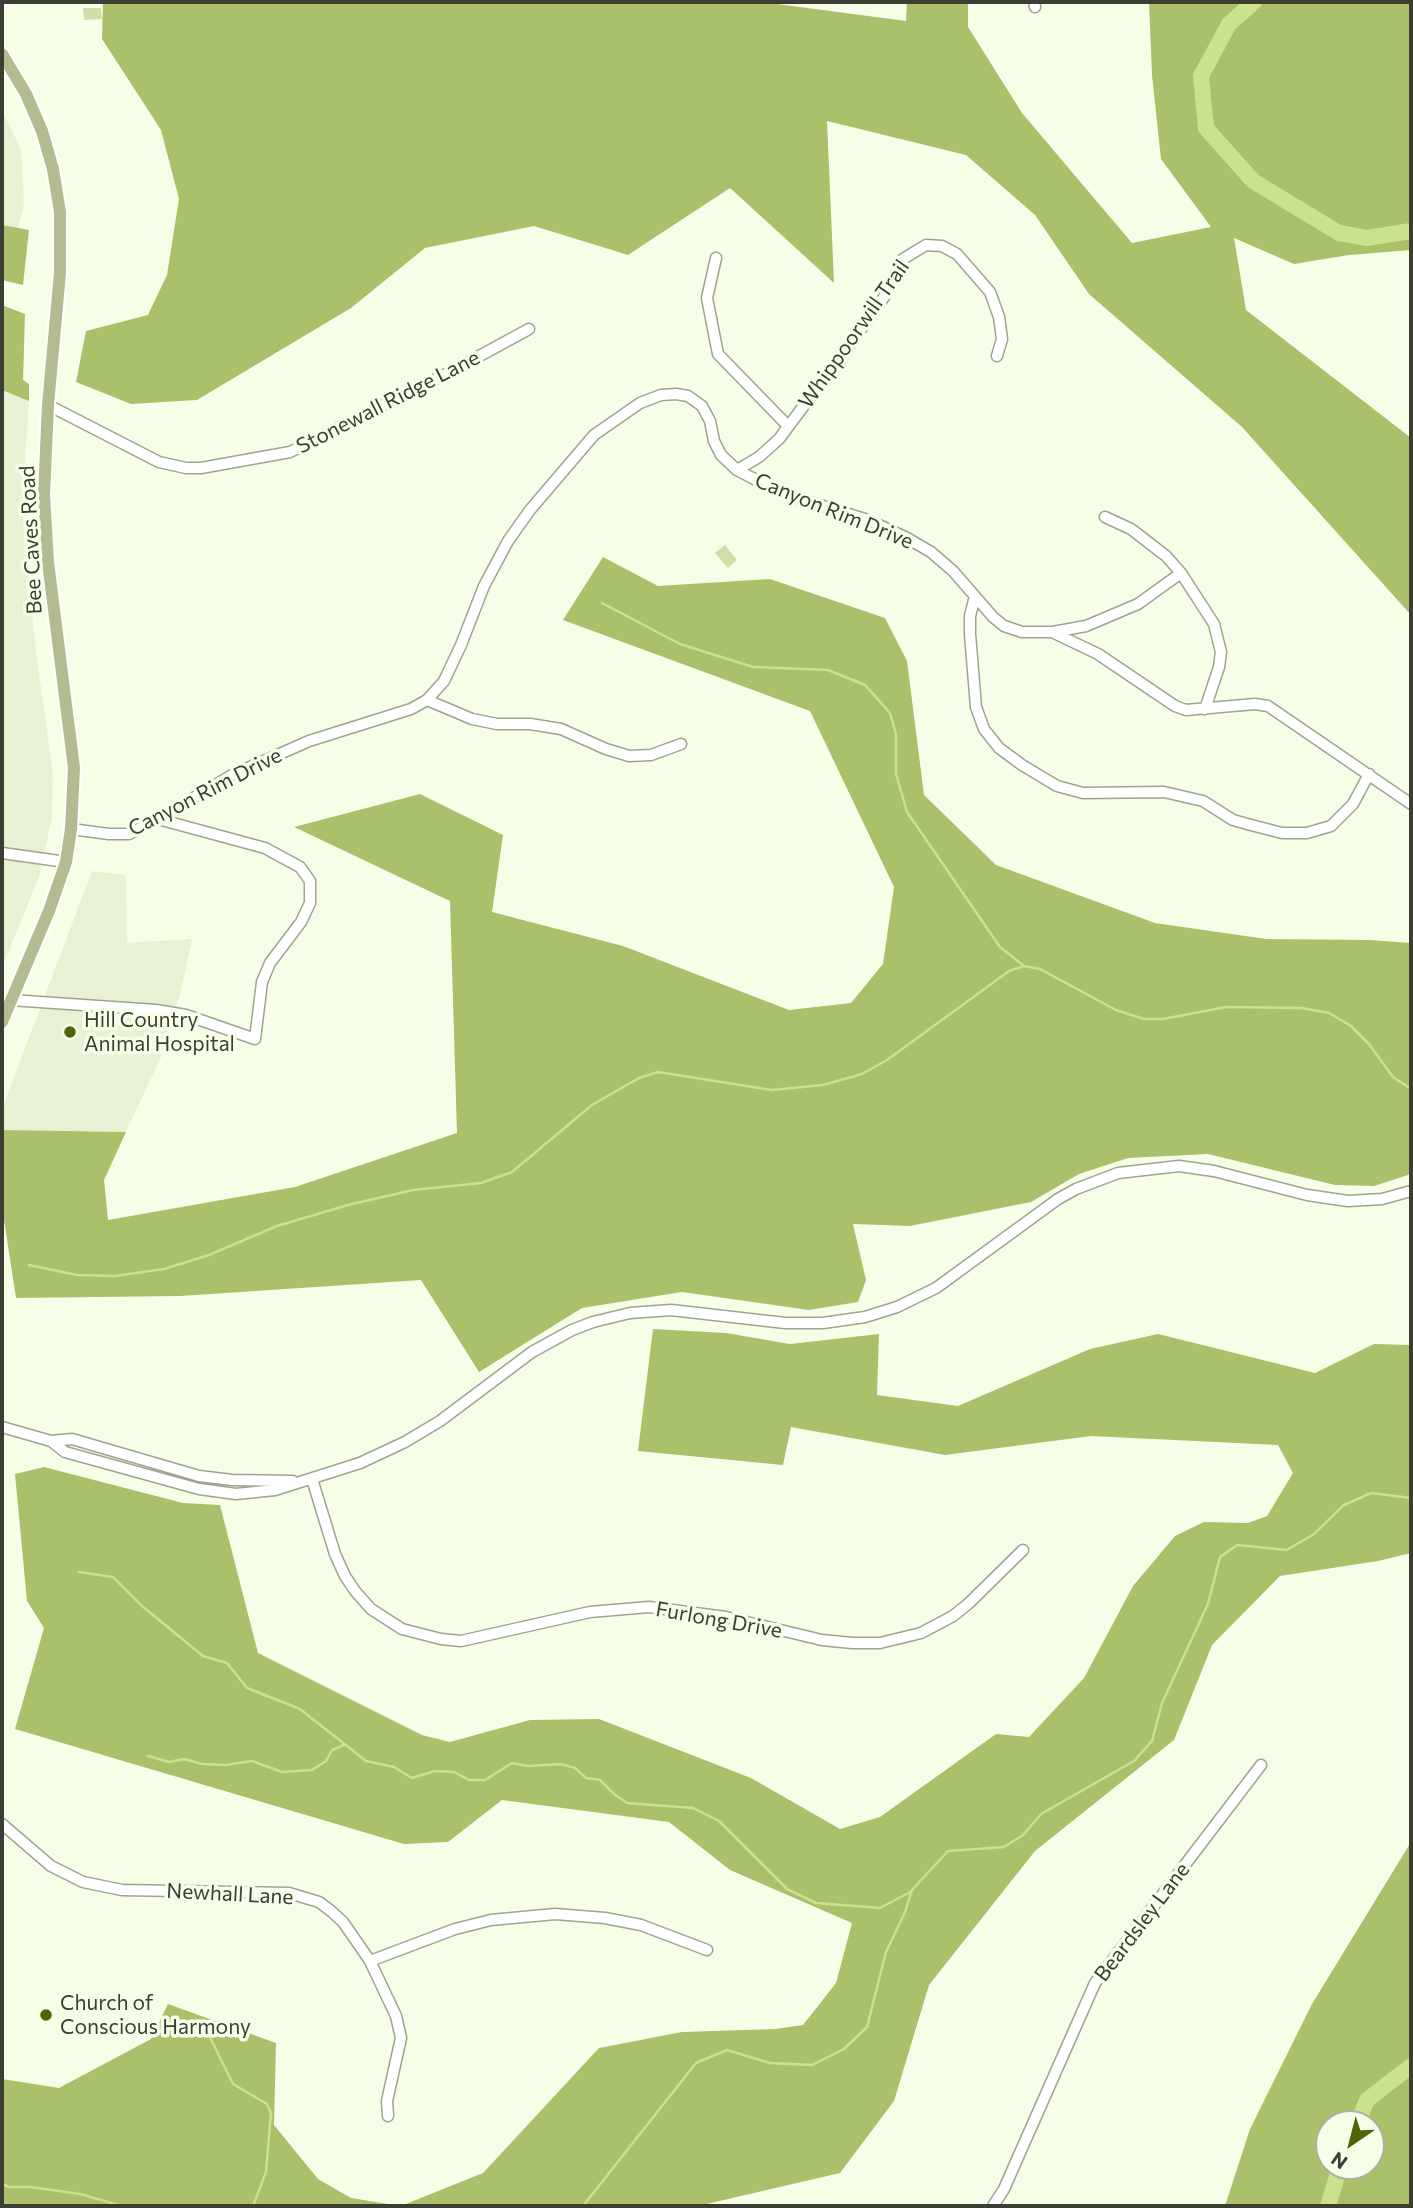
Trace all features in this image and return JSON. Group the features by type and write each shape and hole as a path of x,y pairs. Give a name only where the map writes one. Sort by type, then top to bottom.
{"main road":[{"name":"Bee Caves Road","path":"2,54 26,94 42,131 54,169 60,203 60,273 48,405 44,495 49,571 74,768 71,829 66,862 49,911 2,1022"}],"street":[{"name":"Whippoorwill Trail","path":"737,470 769,449 873,313 903,259 926,245 942,246 957,254 990,292 999,317 1002,339 997,356"},
{"path":"716,258 707,298 718,354 788,426"},
{"name":"Stonewall Ridge Lane","path":"48,405 159,462 186,468 201,468 290,452 529,329"},
{"name":"Canyon Rim Drive","path":"71,829 129,834 243,770 309,741 411,709 426,700 444,681 484,586 508,541 530,510 594,435 640,403 661,395 688,396 702,406 721,455 737,470 781,493 868,520 931,552 953,571 1004,626 1022,632 1052,632 1098,654 1175,706 1186,710 1255,704 1268,706 1411,804"},
{"path":"1105,517 1131,529 1181,573 1214,624 1221,652 1219,667 1205,709"},
{"path":"1052,632 1086,626 1138,604 1181,573"},
{"path":"975,596 970,616 970,634 976,707 984,729 999,748 1057,786 1083,793 1164,792 1203,801 1233,820 1282,833 1307,833 1331,826 1353,804 1369,774"},
{"path":"426,700 472,719 561,729 606,749 629,755 651,754 681,744"},
{"path":"11,1000 156,1010 186,1015 255,1039 262,982 270,963 301,922 310,903 310,881 300,867 265,848 158,819"},
{"path":"2,853 66,862"},
{"path":"51,1441 65,1452 203,1490 236,1494 275,1490 360,1463 405,1442 440,1421 532,1352 593,1322 630,1313 671,1310 785,1323 823,1323 847,1321 897,1307 936,1288 1058,1199 1118,1173 1179,1166 1214,1171 1307,1195 1348,1201 1382,1199 1411,1191"},
{"path":"2,1427 51,1441 72,1439 206,1477 298,1482"},
{"path":"203,1490 206,1477"},
{"name":"Furlong Drive","path":"312,1479 335,1554 355,1591 378,1614 402,1629 451,1640 477,1639 590,1612 649,1608 726,1617 822,1640 880,1643 921,1633 953,1616 1023,1550"},
{"name":"Beardsley Lane","path":"993,2206 1008,2180 1095,1983 1262,1765"},
{"name":"Newhall Lane","path":"2,1824 51,1866 66,1875 98,1886 122,1890 289,1893 320,1902 343,1922 370,1961 396,2016 401,2038 387,2101 388,2116"},
{"path":"370,1961 456,1929 491,1920 555,1914 605,1918 640,1925 707,1950"}],"shaded area":[{"path":"2,111 21,149 24,203 18,230 2,225"},
{"path":"2,390 29,401 22,504 35,644 53,774 52,817 39,877 2,967"},
{"path":"92,871 126,875 127,943 192,939 181,991 161,1057 126,1132 2,1130 2,1109"}],"green space":[{"path":"103,2 762,2 906,21 907,2 968,2 968,27 1022,113 1132,243 1211,227 1161,159 1152,75 1149,2 1411,2 1411,250 1349,255 1294,264 1234,238 1246,310 1411,438 1411,615 1242,427 1089,294 1035,215 966,155 827,121 834,283 730,188 628,255 534,226 425,248 351,308 197,400 131,404 76,382 86,331 148,315 167,275 179,199 161,130 102,39"},
{"path":"83,8 101,8 102,19 84,20"},
{"path":"2,225 29,230 23,285 2,280"},
{"path":"2,305 25,314 23,380 29,384 29,401 2,390"},
{"path":"725,545 737,560 728,568 715,553"},
{"path":"603,557 658,586 770,579 885,618 907,661 924,795 996,865 1155,923 1266,939 1411,943 1411,1174 1374,1186 1335,1185 1208,1154 1128,1158 1079,1174 1031,1202 910,1226 853,1224 866,1280 858,1302 809,1310 682,1292 582,1308 479,1372 421,1280 180,1296 16,1298 2,1207 2,1130 126,1132 104,1180 108,1220 295,1187 457,1133 450,901 294,827 420,794 503,835 492,912 623,946 789,1010 851,1003 883,964 894,887 810,711 563,620"},
{"path":"653,1329 726,1333 790,1344 879,1334 877,1395 958,1406 1090,1349 1158,1334 1315,1373 1374,1344 1411,1345 1411,1553 1378,1561 1280,1576 1212,1645 1174,1740 1035,1851 929,1985 894,2101 840,2173 698,2206 401,2206 483,2173 599,2048 682,2032 775,2029 803,2025 836,1983 852,1923 730,1870 669,1822 502,1800 448,1842 404,1844 15,1729 44,1628 27,1601 15,1474 44,1467 183,1503 220,1505 258,1653 422,1735 450,1742 530,1720 599,1719 751,1778 840,1829 880,1817 996,1734 1029,1737 1084,1678 1133,1586 1175,1536 1204,1522 1248,1523 1267,1516 1293,1473 1278,1445 1091,1436 945,1455 791,1427 783,1465 638,1451"},
{"path":"1411,1842 1411,2206 1225,2206 1250,2129 1312,2004"},
{"path":"168,2004 276,2043 274,2125 318,2179 351,2198 400,2206 2,2206 2,2079 59,2088 151,2039"}],"waterway":[{"path":"1254,2 1229,24 1201,76 1206,128 1253,181 1339,233 1367,238 1411,231"},
{"path":"602,603 680,644 753,667 828,670 865,685 890,713 896,734 896,774 907,812 1000,947 1024,966"},
{"path":"29,1265 77,1275 115,1276 164,1269 209,1255 277,1226 348,1205 413,1190 481,1183 512,1172 592,1105 639,1078 658,1072 772,1090 823,1085 862,1074 887,1060 1009,971 1024,966 1040,969 1116,1010 1144,1019 1163,1019 1226,1007 1302,1008 1329,1013 1351,1026 1369,1044 1393,1077 1411,1089"},
{"path":"583,2206 696,2063 727,2050 770,2063 812,2065 844,2049 867,2027 886,1952 912,1890 948,1851 1004,1847 1023,1835 1041,1814 1134,1761 1152,1741 1162,1703 1208,1604 1220,1557 1237,1545 1287,1550 1314,1534 1344,1505 1371,1493 1411,1498"},
{"path":"79,1572 113,1577 142,1606 203,1656 227,1663 247,1688 300,1709 366,1761 394,1767 412,1778 435,1771 454,1772 469,1780 485,1780 512,1763 528,1766 561,1764 575,1768 586,1778 600,1780 627,1803 693,1808 719,1821 787,1889 816,1903 880,1908 912,1891"},
{"path":"148,1756 169,1762 184,1759 202,1764 226,1765 252,1761 282,1772 312,1770 326,1761 332,1750 344,1745"},
{"path":"204,2025 233,2084 267,2104 271,2113 266,2172 253,2206"},
{"path":"1363,2110 1367,2100 1411,2066"},
{"path":"1328,2206 1336,2180"},
{"path":"2,2184 80,2194 122,2206"}],"place":[{"name":"Hill Country Animal Hospital","path":"70,1032"},
{"name":"Church of Conscious Harmony","path":"46,2015"}]}
